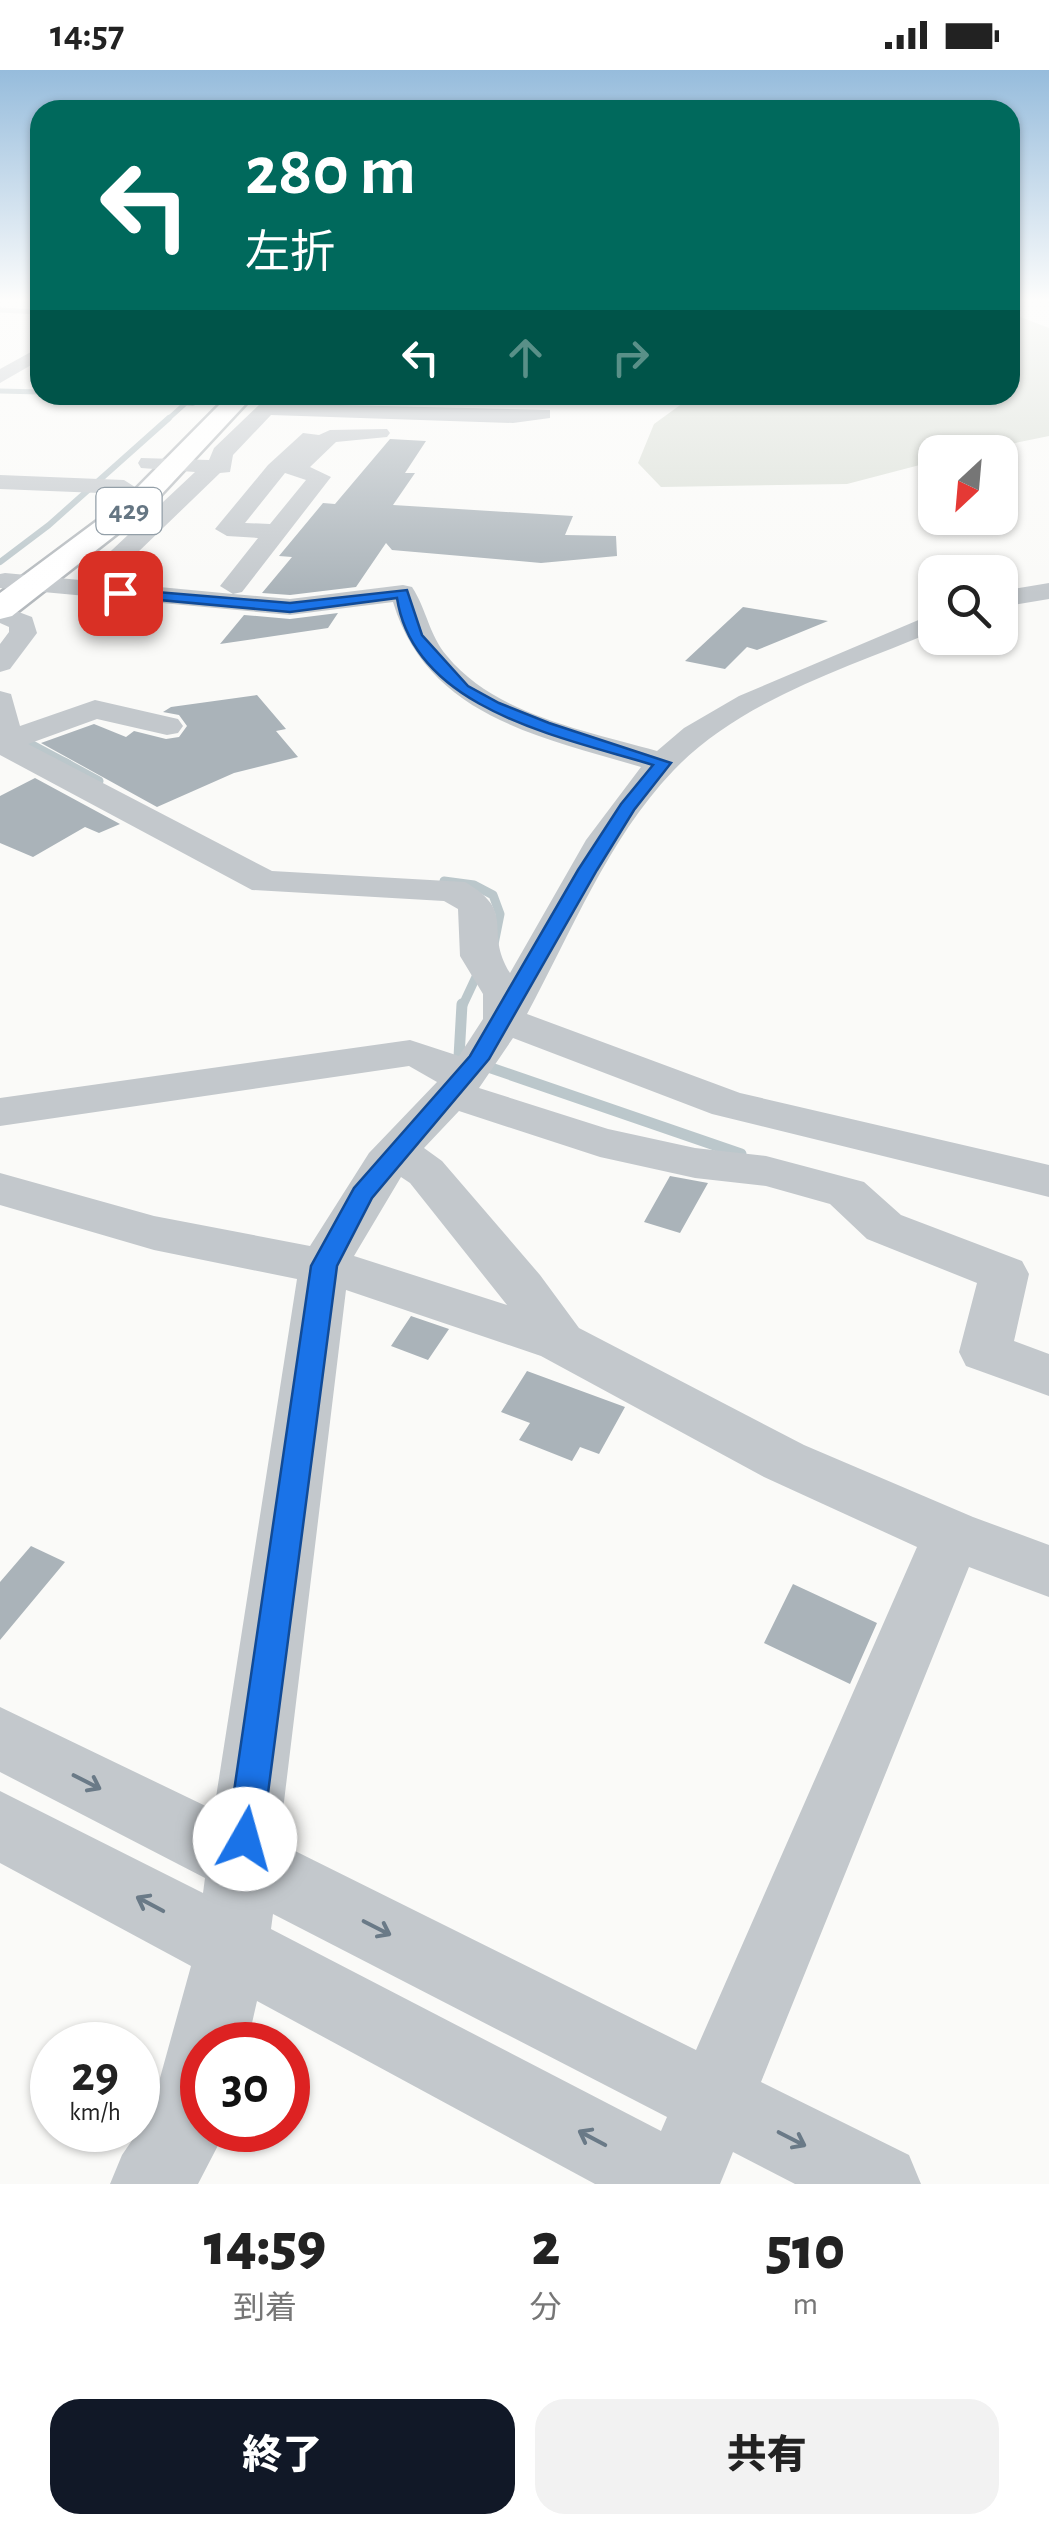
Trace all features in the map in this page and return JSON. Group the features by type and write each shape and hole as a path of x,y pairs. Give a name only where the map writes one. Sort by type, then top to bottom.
{"highway":[{"name":"429","path":"25,596 135,506 162,464 222,405"},
{"name":"429","path":"25,596 104,486 162,464"}],"street":[{"path":"25,596 214,466 226,405"},
{"path":"288,405 513,417 549,415"},
{"path":"276,532 227,528 291,470 337,409"},
{"path":"162,464 291,470 327,466 344,420 531,426 526,439 354,432 338,439"},
{"path":"233,586 320,477 291,470"},
{"path":"0,482 104,486"},
{"path":"1018,596 1049,591"},
{"path":"25,596 290,608 403,593 408,622 416,637 463,689 493,707 544,726 663,763"},
{"path":"0,662 23,632 25,596"},
{"path":"214,2022 233,1947 324,1266 362,1194 465,1075 504,1020 526,974 588,870 627,808 663,763 694,735 740,708 918,628"},
{"path":"0,700 6,729 0,734"},
{"path":"0,742 95,709 167,726"},
{"path":"0,742 265,882 452,890 468,896 476,904 480,956 503,994 504,1020"},
{"path":"504,1020 728,1104 1049,1181"},
{"path":"0,1112 410,1053 436,1060 600,1142 695,1164 766,1171 847,1193 884,1227 1004,1274 985,1352 1049,1375"},
{"path":"396,1151 426,1172 522,1288 560,1342"},
{"path":"0,1189 154,1234 324,1266 560,1342 784,1461 952,1535 1049,1571"},
{"path":"0,1825 678,2184 952,1535"},
{"path":"0,1738 880,2184"},
{"path":"151,2184 180,2140"}],"shaded area":[{"path":"1020,397 1049,397 1049,436 1018,442 1018,435 918,435 918,465 847,484 661,487 638,463 654,424 680,405 1020,405"}],"building":[{"path":"390,439 426,441 405,473 415,473 393,505 573,516 565,535 616,536 617,556 541,563 392,550 386,543 356,587 290,595 262,593 292,557 279,556 323,503 335,504"},
{"path":"743,607 828,621 757,650 747,647 725,669 685,661"},
{"path":"338,613 328,628 220,644 244,615 290,619"},
{"path":"257,695 286,729 276,731 298,757 234,773 157,807 41,743 94,724 126,737 134,731 166,739 179,737 187,726 179,715 163,712 171,707"},
{"path":"35,778 120,824 99,833 85,827 33,857 0,843 0,796"},
{"path":"670,1176 708,1183 680,1233 644,1222"},
{"path":"411,1316 449,1329 428,1360 391,1346"},
{"path":"527,1371 625,1407 599,1454 580,1447 572,1461 519,1440 530,1423 501,1412"},
{"path":"31,1546 65,1562 0,1640 0,1582"},
{"path":"793,1584 877,1623 850,1684 764,1643"}],"waterway":[{"path":"167,420 184,405"},
{"path":"0,562 49,525 169,418"},
{"path":"22,739 69,764"},
{"path":"64,762 99,781"},
{"path":"444,881 474,885 493,895 500,914 494,944"},
{"path":"462,1007 476,977"},
{"path":"462,1004 459,1057 741,1154"}],"route":[{"path":"120,593 290,608 403,593 408,622 416,637 463,689 493,707 544,726 663,763 627,808 588,870 478,1059 362,1194 324,1266 315,1308 245,1839"}]}
